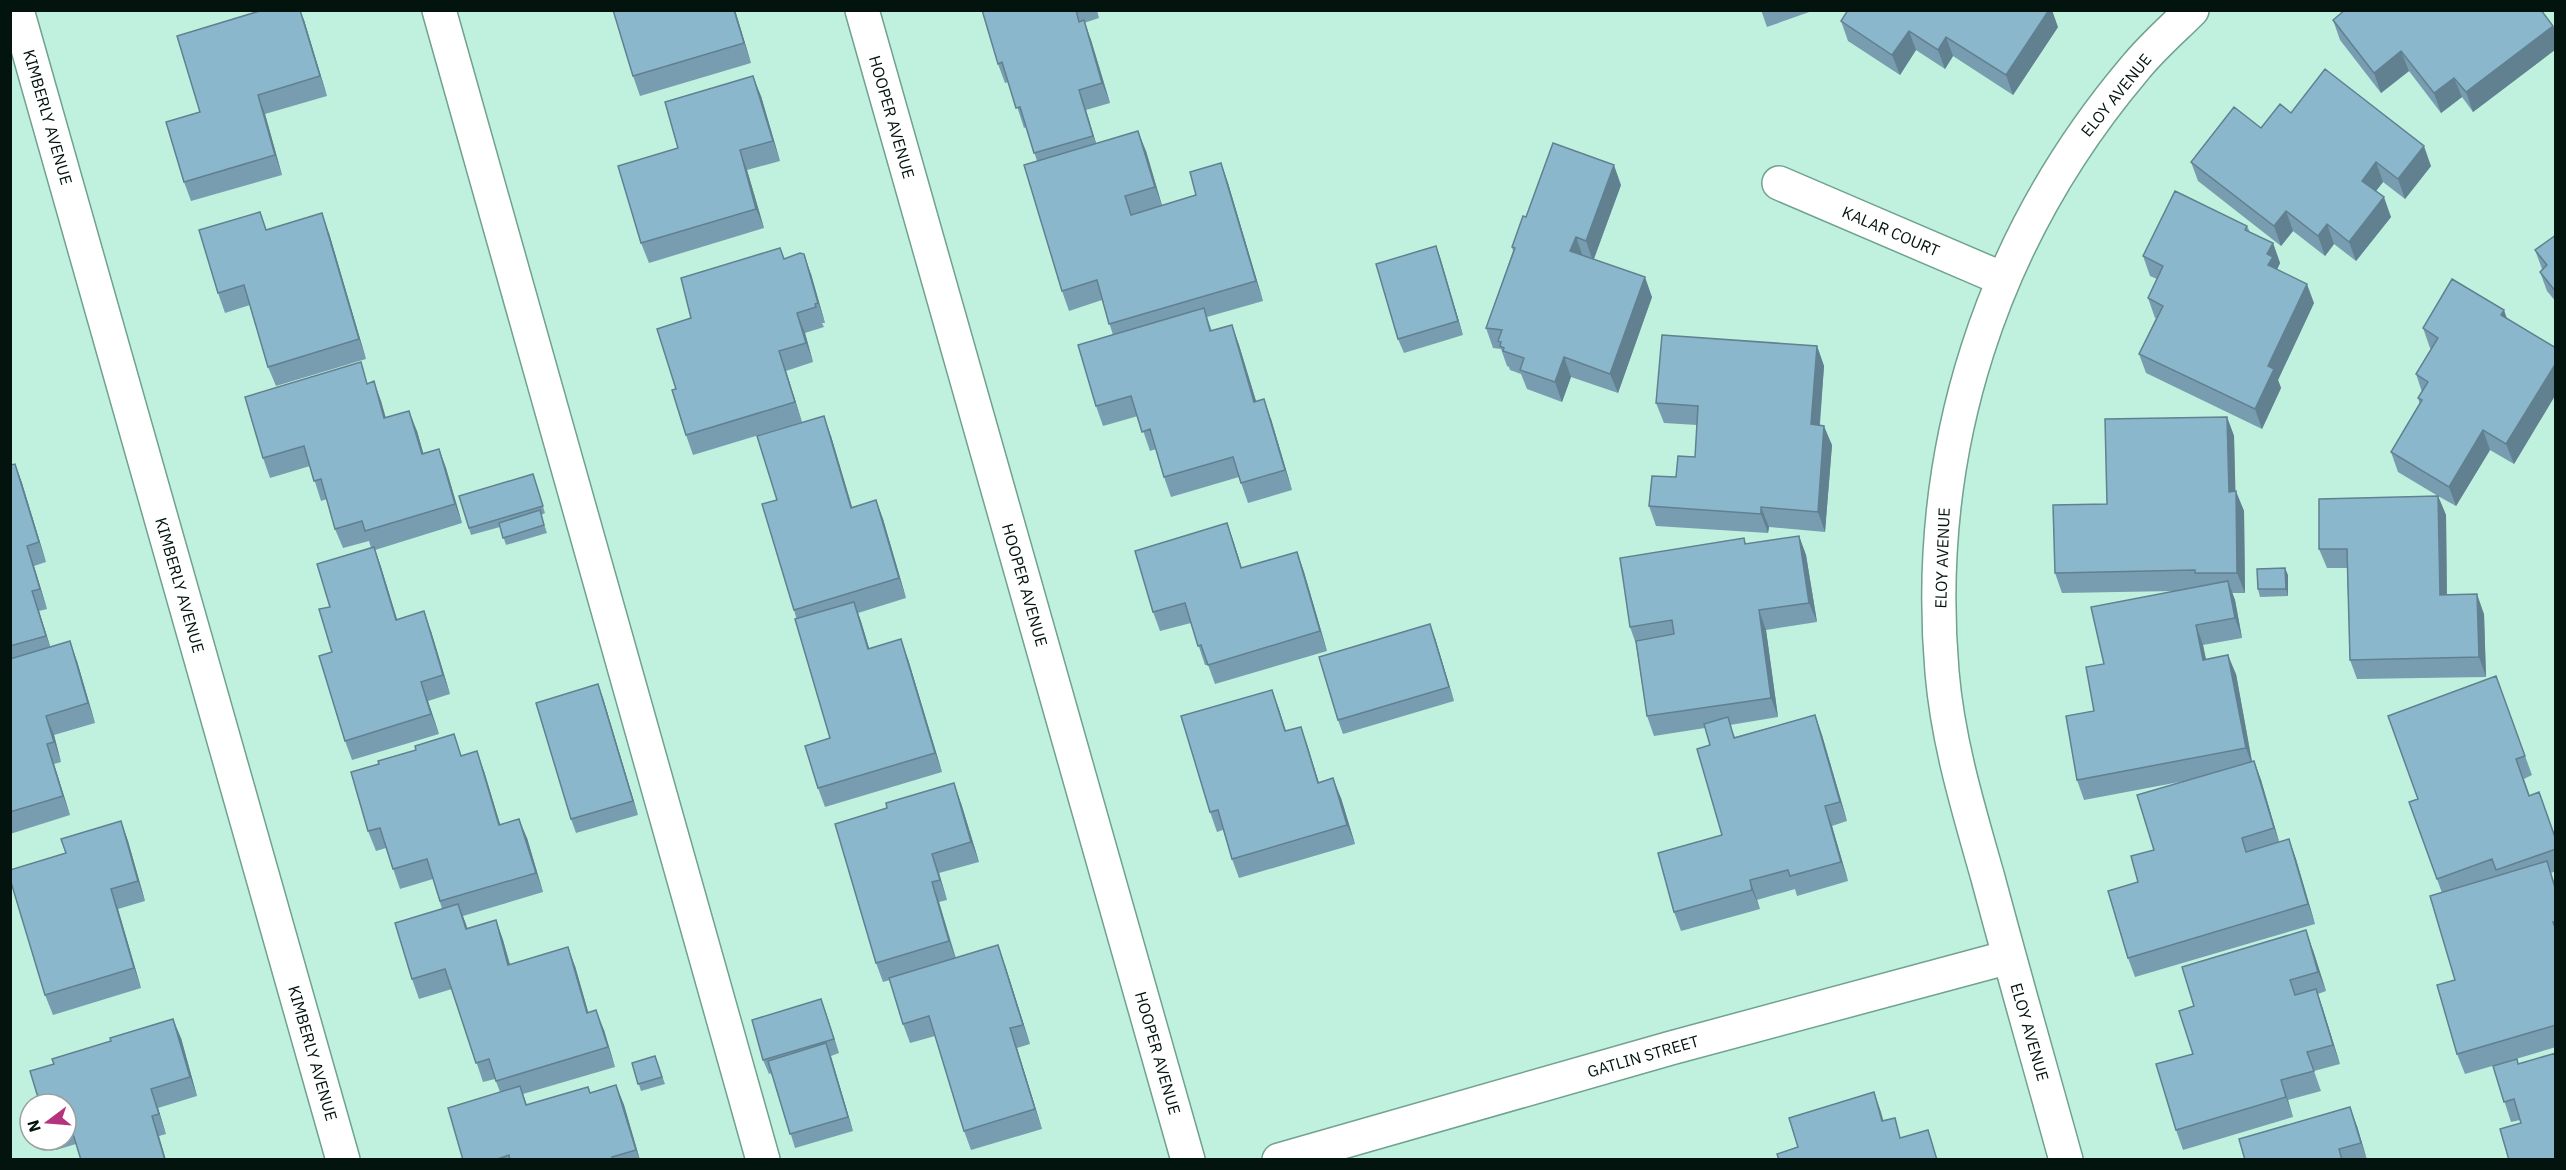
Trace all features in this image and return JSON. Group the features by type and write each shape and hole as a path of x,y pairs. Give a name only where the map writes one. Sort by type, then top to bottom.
{"street":[{"path":"439,10 763,1160"},
{"name":"HOOPER AVENUE","path":"862,10 1188,1160"},
{"name":"ELOY AVENUE","path":"2066,1160 1958,771 1942,674 1938,576 1944,493 1966,383 2002,279 2020,241 2068,156 2136,66 2192,10"},
{"name":"KIMBERLY AVENUE","path":"22,14 344,1160"},
{"name":"KALAR COURT","path":"1779,183 2002,279"},
{"name":"GATLIN STREET","path":"1279,1160 1660,1051 2009,957"}],"building":[{"path":"263,10 300,10 320,76 258,95 275,155 184,182 166,122 200,112 177,36"},
{"path":"613,10 734,10 744,43 633,76"},
{"path":"982,10 1076,10 1079,22 1084,20 1102,83 1079,90 1093,136 1034,153 1020,107 1016,108 1002,62 998,64"},
{"path":"1848,10 2049,10 2006,75 1946,37 1938,50 1909,31 1892,55 1841,21"},
{"path":"2345,10 2541,10 2553,26 2466,92 2454,78 2434,93 2401,51 2374,73 2333,20"},
{"path":"2325,69 2424,146 2398,179 2376,162 2362,181 2384,197 2349,242 2327,224 2318,236 2286,211 2274,226 2191,162 2234,107 2261,128 2280,104 2291,113"},
{"path":"753,76 773,141 740,150 756,209 641,243 618,166 678,148 665,102"},
{"path":"1138,131 1155,187 1125,196 1131,215 1196,195 1190,172 1221,163 1256,281 1109,324 1097,280 1062,291 1024,165"},
{"path":"1553,143 1614,165 1586,241 1576,237 1570,251 1645,277 1610,374 1564,357 1555,382 1520,370 1524,358 1503,351 1504,348 1500,346 1501,342 1498,341 1502,330 1486,328 1515,248 1512,247 1523,216 1526,217"},
{"path":"2175,191 2247,226 2245,230 2273,243 2267,254 2273,257 2268,265 2307,284 2268,366 2274,369 2255,409 2139,354 2163,306 2148,298 2163,266 2143,256"},
{"path":"260,212 266,230 322,213 359,339 268,367 244,285 218,293 199,230"},
{"path":"2556,235 2556,292 2540,272 2547,265 2535,250"},
{"path":"1436,246 1458,321 1398,339 1376,264"},
{"path":"780,248 784,259 800,253 804,254 818,303 815,304 816,307 797,313 806,343 779,351 795,402 686,435 672,390 676,389 657,329 691,318 681,278"},
{"path":"2452,279 2504,310 2501,315 2556,348 2556,363 2506,444 2483,430 2449,487 2391,452 2422,400 2418,398 2428,382 2416,374 2438,338 2423,328"},
{"path":"1204,308 1210,331 1232,325 1254,402 1264,399 1285,470 1241,483 1233,457 1164,477 1150,429 1142,432 1131,396 1096,406 1078,345"},
{"path":"1662,335 1817,346 1811,424 1824,426 1818,512 1761,507 1761,514 1649,506 1652,476 1676,477 1678,456 1695,457 1698,406 1656,403"},
{"path":"361,362 367,384 374,381 384,418 409,411 422,454 439,449 455,504 365,531 362,521 335,529 321,479 314,481 304,446 263,458 245,397"},
{"path":"824,416 851,508 876,500 899,578 794,610 762,504 777,500 757,436"},
{"path":"2227,417 2229,492 2236,491 2237,573 2195,573 2195,570 2055,573 2053,505 2107,504 2105,419"},
{"path":"15,464 39,542 27,546 40,589 32,591 46,636 10,646 10,465"},
{"path":"533,474 543,506 469,528 459,496"},
{"path":"2438,496 2440,595 2477,594 2479,657 2350,660 2347,549 2319,549 2319,499"},
{"path":"540,510 544,525 503,538 499,523"},
{"path":"1227,523 1241,568 1297,552 1320,631 1208,665 1201,645 1198,646 1185,603 1153,612 1135,551"},
{"path":"1799,536 1809,603 1759,610 1771,698 1647,716 1636,641 1674,634 1672,620 1630,627 1620,558 1744,538 1745,544"},
{"path":"374,547 396,620 424,611 443,675 421,682 431,714 345,741 319,656 332,652 319,609 330,607 317,564"},
{"path":"2285,568 2286,589 2258,589 2257,569"},
{"path":"2228,581 2235,618 2196,625 2203,660 2228,655 2246,748 2077,780 2066,716 2094,711 2086,667 2104,664 2091,607"},
{"path":"854,602 868,649 901,639 935,753 818,788 805,746 830,738 795,619"},
{"path":"1430,624 1449,687 1338,720 1319,657"},
{"path":"70,641 88,703 46,716 54,742 47,744 63,796 10,812 10,659"},
{"path":"2496,676 2525,756 2516,759 2529,796 2539,792 2556,840 2556,849 2496,870 2492,859 2437,879 2409,802 2418,799 2388,716"},
{"path":"598,684 633,801 571,819 536,703"},
{"path":"1272,690 1285,731 1301,727 1318,783 1333,778 1347,825 1232,859 1218,810 1210,812 1181,716"},
{"path":"1815,715 1840,802 1825,806 1841,862 1790,876 1788,870 1750,880 1752,890 1674,912 1658,853 1722,835 1697,749 1710,745 1704,724 1728,717 1734,738"},
{"path":"454,734 461,756 477,751 499,825 519,819 536,873 440,901 427,859 393,869 380,828 368,831 351,772 416,750 415,746"},
{"path":"2254,761 2274,828 2242,838 2246,852 2289,839 2308,904 2128,958 2108,891 2138,882 2131,856 2154,850 2137,795"},
{"path":"954,783 971,842 932,854 940,880 932,882 949,941 876,963 835,824 887,808 886,803"},
{"path":"121,821 138,881 111,889 134,968 45,995 10,879 10,870 66,853 61,839"},
{"path":"2547,861 2556,891 2556,921 2553,922 2556,930 2556,1025 2457,1054 2437,985 2455,980 2430,896"},
{"path":"458,904 466,929 496,920 508,965 568,947 587,1013 596,1010 608,1047 496,1081 489,1059 476,1063 445,969 412,979 395,923"},
{"path":"2306,930 2318,972 2290,980 2295,995 2316,989 2333,1045 2307,1052 2314,1071 2281,1080 2286,1097 2176,1130 2156,1064 2193,1054 2179,1011 2194,1006 2182,967"},
{"path":"998,945 1023,1025 1010,1028 1035,1109 964,1131 929,1016 903,1024 889,978"},
{"path":"821,999 834,1039 763,1060 752,1020"},
{"path":"173,1019 190,1077 151,1089 159,1114 152,1116 165,1160 81,1160 78,1150 78,1092 36,1092 30,1071 54,1064 52,1059 111,1041 110,1038"},
{"path":"826,1043 848,1117 790,1134 768,1061"},
{"path":"2556,1053 2556,1160 2509,1160 2500,1129 2521,1123 2514,1099 2504,1102 2493,1066 2517,1059 2518,1064"},
{"path":"655,1056 662,1077 638,1084 632,1063"},
{"path":"616,1085 636,1150 612,1157 613,1160 510,1160 509,1155 495,1160 463,1160 448,1108 520,1086 526,1105 588,1087 590,1093"},
{"path":"1874,1092 1882,1121 1895,1118 1900,1138 1928,1130 1937,1160 1779,1160 1777,1154 1798,1147 1789,1118"},
{"path":"2350,1107 2361,1143 2339,1149 2342,1160 2245,1160 2239,1139"}]}
